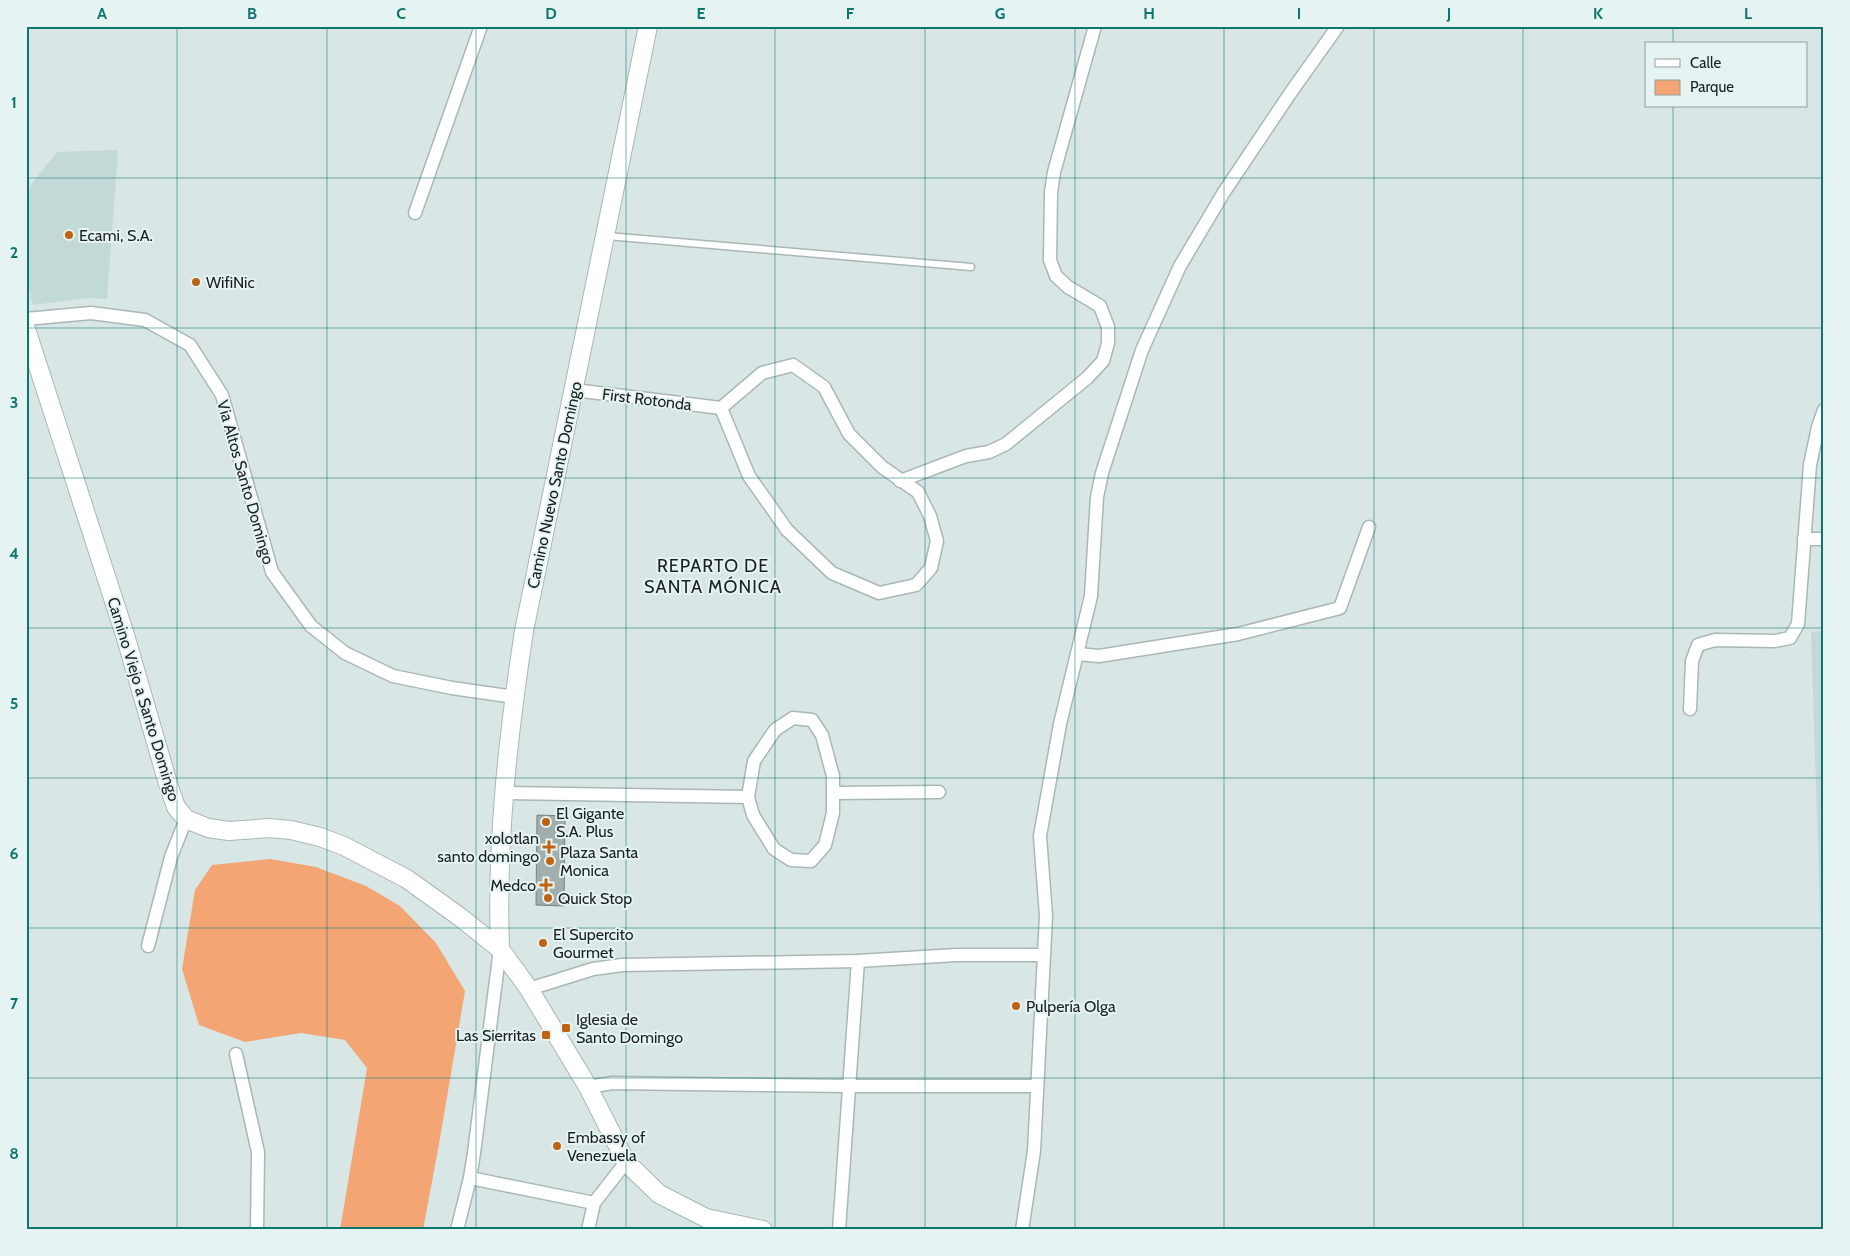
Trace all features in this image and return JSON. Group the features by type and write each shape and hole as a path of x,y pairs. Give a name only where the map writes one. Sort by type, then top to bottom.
{"street":[{"path":"415,213 481,26"},
{"name":"Camino Nuevo Santo Domingo","path":"500,949 498,918 504,793 514,697 524,632 648,26"},
{"path":"900,481 966,456 989,452 1006,444 1087,378 1103,361 1108,343 1108,327 1100,306 1068,287 1056,276 1050,260 1051,192 1054,172 1095,26"},
{"path":"1022,1230 1034,1152 1046,916 1040,836 1060,724 1091,596 1097,497 1102,473 1142,350 1180,266 1214,208 1289,95 1338,26"},
{"name":"Via Altos Santo Domingo","path":"26,318 91,313 145,320 190,345 222,395 272,572 311,626 345,654 393,676 452,688 514,697"},
{"name":"Camino Viejo a Santo Domingo","path":"26,330 125,635 176,807 186,819 208,828 229,831 269,828 291,830 320,837 344,846 407,879 460,917 500,949"},
{"path":"793,365 824,387 849,434 882,467 918,492 930,516 937,541 931,568 916,585 878,593 832,573 787,530 749,476 721,408 762,372 793,365"},
{"name":"First Rotonda","path":"574,390 721,408"},
{"path":"1690,709 1692,661 1698,645 1715,640 1774,641 1790,638 1798,624 1810,465 1818,426 1824,410"},
{"path":"1077,654 1099,656 1238,634 1340,608 1369,527"},
{"path":"1804,539 1824,540"},
{"path":"793,718 812,720 822,735 833,776 833,813 825,844 812,862 791,860 774,849 753,815 748,797 754,761 775,730 793,718"},
{"path":"833,793 939,792"},
{"path":"504,793 748,797"},
{"path":"148,946 171,857 186,819"},
{"path":"500,949 528,989 588,1087 626,1162 660,1194 706,1218 763,1230"},
{"path":"457,1230 470,1178 500,949"},
{"path":"528,989 593,970 622,965 858,961 956,955 1044,955"},
{"path":"840,1230 858,961"},
{"path":"236,1054 258,1152 257,1230"},
{"path":"588,1087 612,1083 1037,1086"},
{"path":"588,1230 594,1203 626,1162"},
{"path":"470,1178 594,1203"}],"lane":[{"path":"606,236 971,267"}],"shaded area":[{"name":"Ecami, S.A.","path":"118,150 107,299 88,298 33,305 26,279 26,191 57,152"},
{"path":"1824,630 1824,963 1821,939 1811,632"}],"green space":[{"path":"270,859 316,867 366,886 400,906 436,943 465,991 423,1230 340,1230 367,1068 345,1040 301,1033 245,1042 199,1025 182,969 195,890 212,865"}],"building":[{"name":"Plaza Santa Monica","path":"537,815 565,816 564,906 536,905"}],"place":[{"name":"Ecami, S.A.","path":"69,235"},
{"name":"WifiNic","path":"196,282"},
{"name":"El Gigante S.A. Plus","path":"546,822"},
{"name":"xolotlan santo domingo","path":"549,847"},
{"name":"Plaza Santa Monica","path":"550,861"},
{"name":"Medco","path":"546,885"},
{"name":"Quick Stop","path":"548,898"},
{"name":"El Supercito Gourmet","path":"543,943"},
{"name":"Pulpería Olga","path":"1016,1006"},
{"name":"Iglesia de Santo Domingo","path":"566,1028"},
{"name":"Las Sierritas","path":"546,1035"},
{"name":"Embassy of Venezuela","path":"557,1146"}],"district":[{"name":"REPARTO DE SANTA MÓNICA","path":"713,576"}]}
